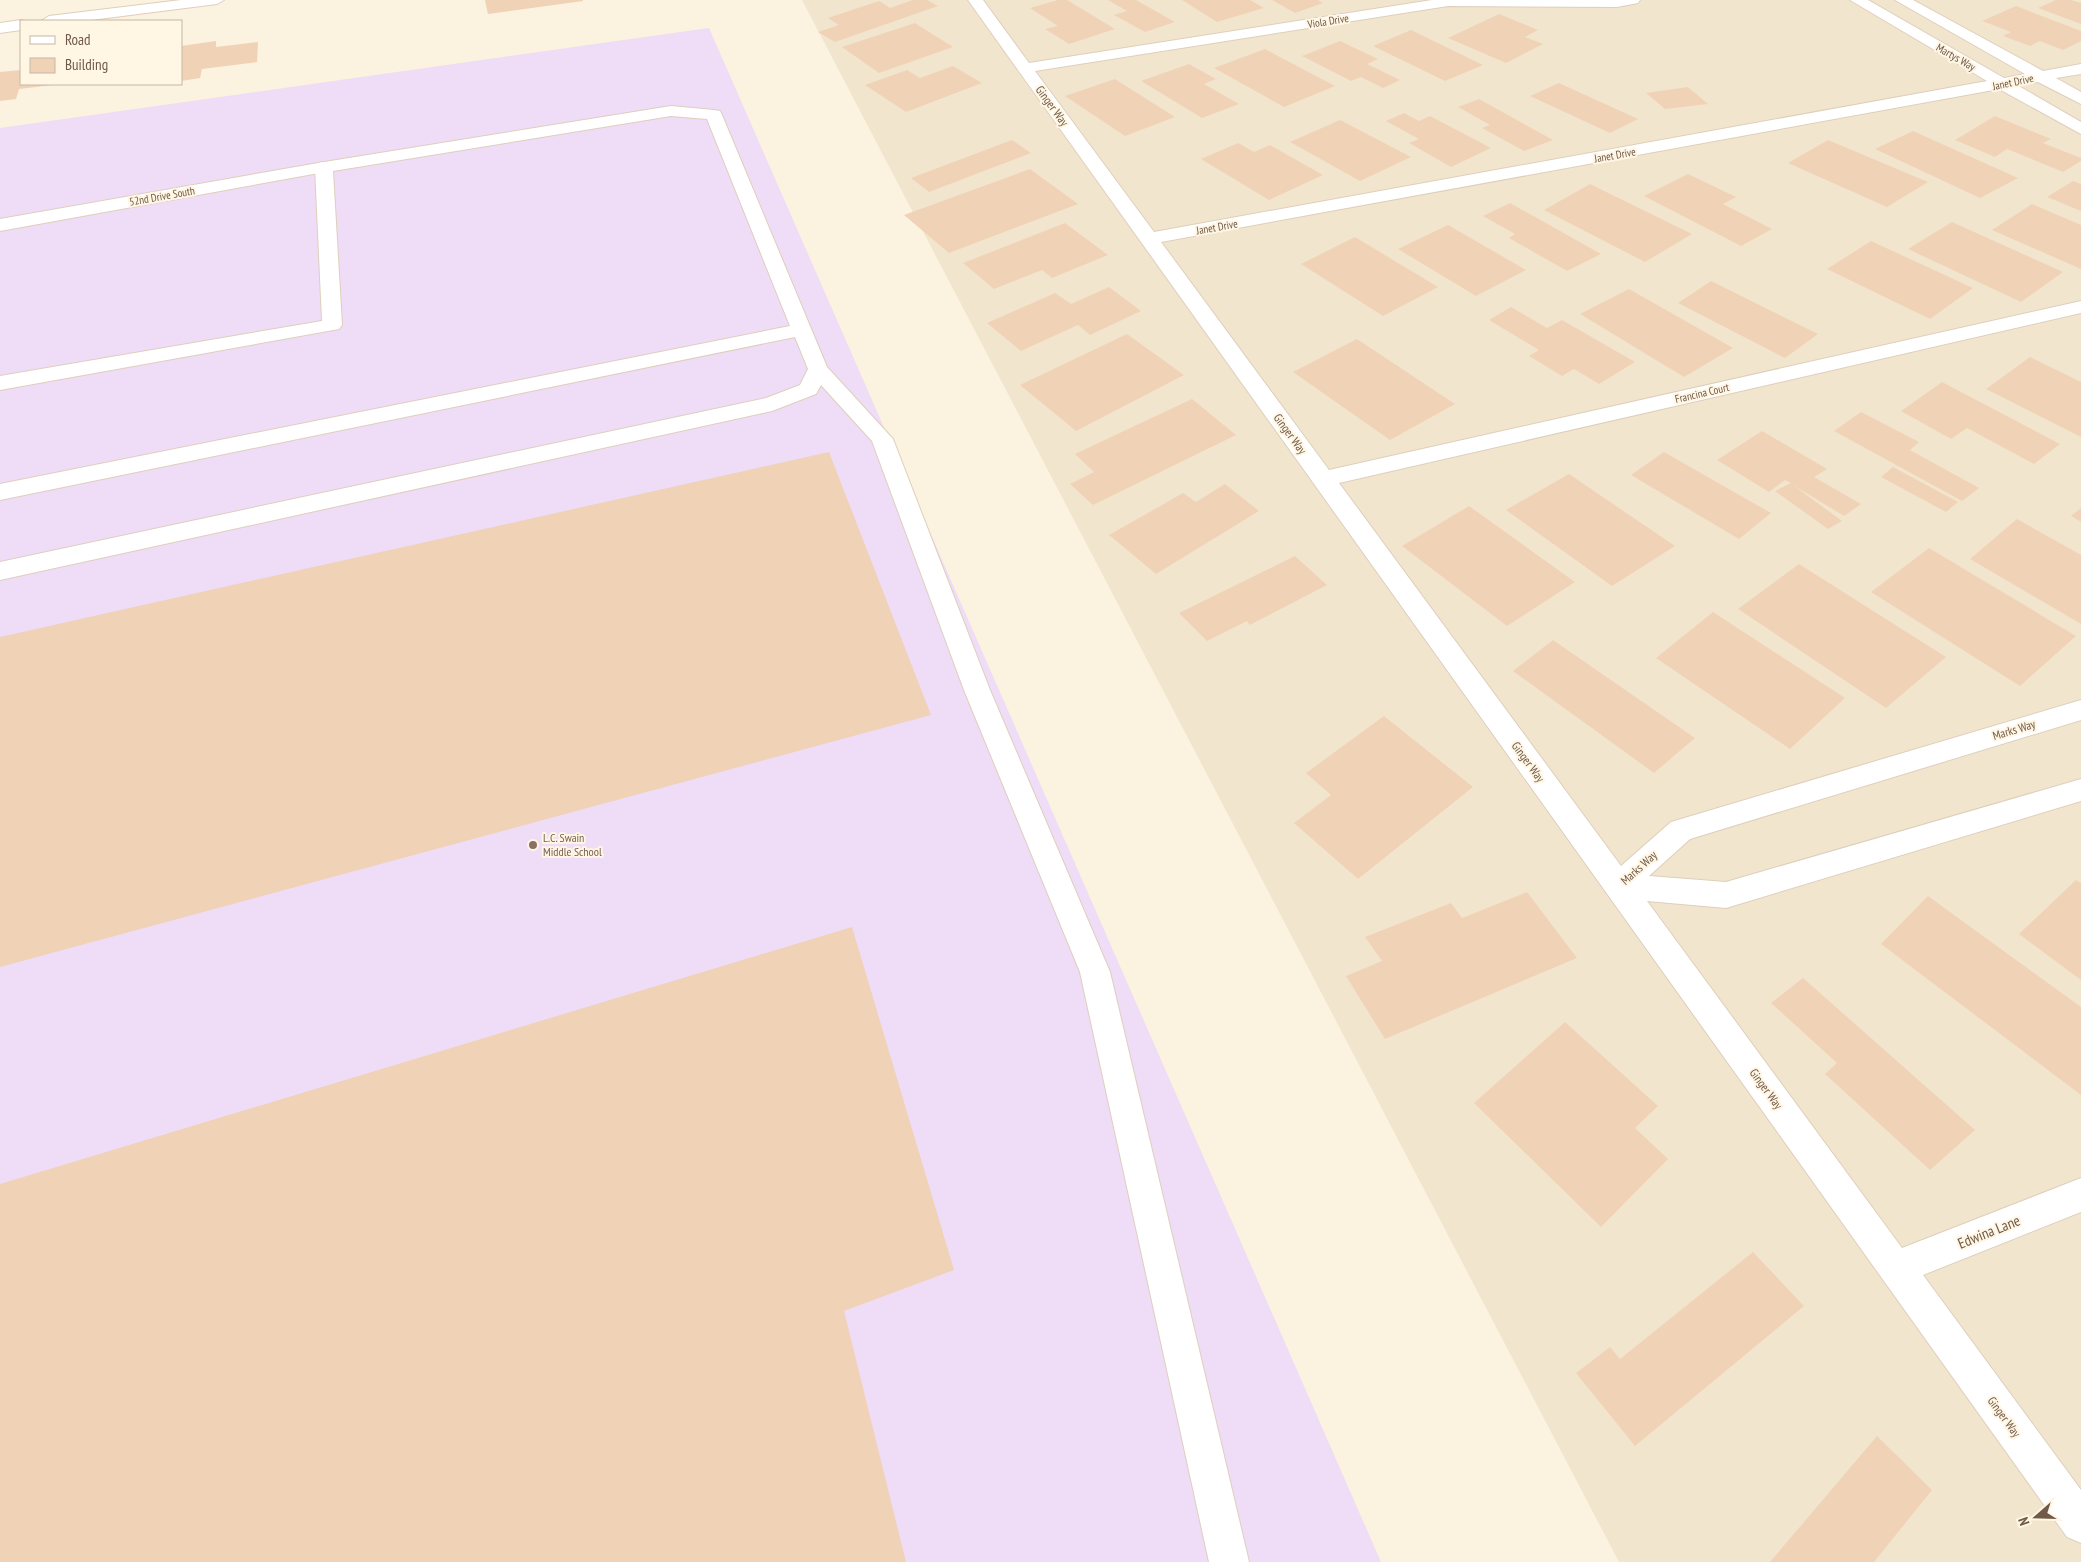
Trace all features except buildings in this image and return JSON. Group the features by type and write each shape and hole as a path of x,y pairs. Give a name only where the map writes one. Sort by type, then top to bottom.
{"street":[{"path":"57,20 217,0"},
{"name":"Ginger Way","path":"975,0 2081,1523"},
{"name":"Viola Drive","path":"1025,68 1448,2 1617,3 1633,0"},
{"name":"Martys Way","path":"1857,0 2081,129"},
{"name":"Martys Way","path":"1902,0 2081,99"},
{"path":"0,28 20,25"},
{"name":"Janet Drive","path":"1149,239 2002,85 2081,69"},
{"name":"52nd Drive South","path":"0,225 324,168 672,111 714,115 802,329"},
{"path":"0,383 332,324 324,168"},
{"name":"Francina Court","path":"1323,479 2081,307"},
{"path":"0,492 802,329 818,369 882,439 977,690 1095,972 1229,1562"},
{"path":"0,571 772,404 809,389 818,369"},
{"name":"Marks Way","path":"1618,886 1681,830 2081,710"},
{"name":"Marks Way","path":"1618,886 1726,895 2081,790"},
{"name":"Edwina Lane","path":"1896,1268 2081,1195"}],"shaded area":[{"path":"802,0 2081,0 2081,1562 1619,1562"},
{"name":"L.C. Swain Middle School","path":"709,28 1381,1562 0,1562 0,128"}],"place":[{"name":"L.C. Swain Middle School","path":"533,845"}]}
